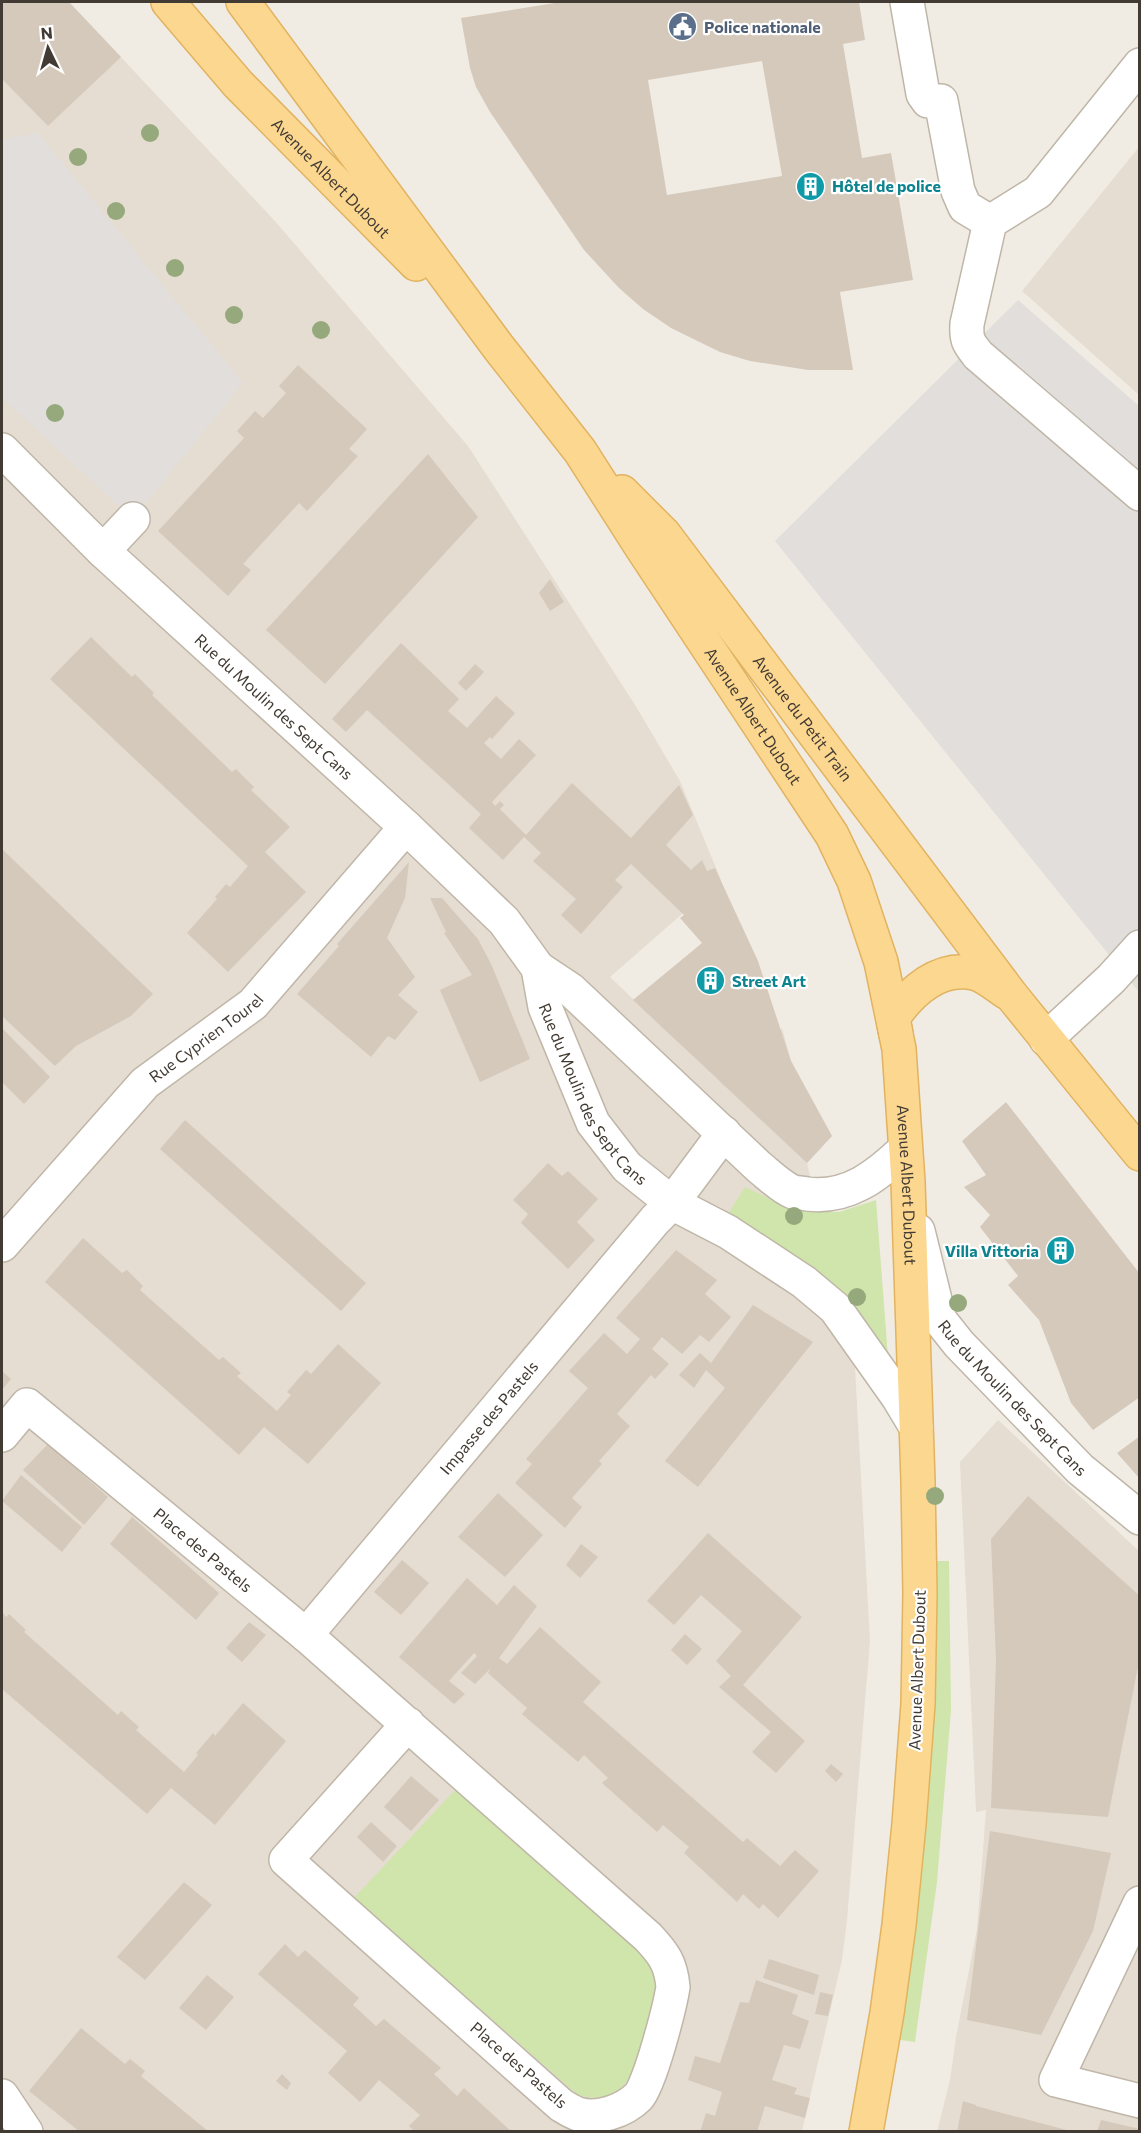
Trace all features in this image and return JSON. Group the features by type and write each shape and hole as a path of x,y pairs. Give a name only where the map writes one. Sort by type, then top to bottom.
{"main road":[{"name":"Avenue Albert Dubout","path":"168,2 238,84 499,348"},
{"name":"Avenue Albert Dubout","path":"243,2 499,348 580,451 648,558 832,835 854,881 874,941 899,1049 908,1182 920,1593 916,1726 899,1925 887,2013 866,2132"},
{"name":"Avenue du Petit Train","path":"580,451 664,534 1012,996 1140,1154"},
{"name":"Avenue du Petit Train","path":"899,1049 894,1018 903,1003 922,985 948,973 975,973 1012,996"}],"street":[{"path":"908,2 923,94 928,101 941,101 958,191 965,207 990,222"},
{"path":"1140,65 1038,192 990,222 967,324 967,341 978,355 1140,494"},
{"name":"Rue du Moulin des Sept Cans","path":"2,450 103,551 406,827 504,921 538,968 571,990 759,1167 793,1192 834,1194 864,1184 905,1149"},
{"path":"103,551 133,519"},
{"name":"Rue Cyprien Tourel","path":"2,1245 145,1083 254,1004 406,827"},
{"path":"1046,1039 1112,979 1140,947"},
{"name":"Rue du Moulin des Sept Cans","path":"538,968 545,1007 593,1123 627,1167 672,1203 747,1245 804,1282 835,1308 865,1354 898,1396 916,1428"},
{"path":"672,1203 724,1133"},
{"name":"Rue du Moulin des Sept Cans","path":"908,1182 932,1294 940,1320 959,1344 1080,1469 1140,1518"},
{"name":"Impasse des Pastels","path":"306,1635 672,1203"},
{"name":"Place des Pastels","path":"2,1435 27,1405 306,1635 408,1724 648,1937 663,1954 672,1972 673,1987 647,2080 639,2096 624,2107 608,2113 591,2115 577,2114 561,2105 286,1860 408,1724"},
{"path":"1140,1903 1056,2080 1140,2101"},
{"path":"2,2096 26,2132"}],"shaded area":[{"path":"2,2 69,2 275,221 468,446 637,708 680,781 721,880 610,977 716,1078 782,1028 791,1061 832,1136 807,1163 855,1368 870,1641 842,1960 802,2131 2,2132"},
{"path":"38,133 243,383 133,519 2,398 2,140"},
{"path":"1139,147 1139,395 1022,291"},
{"path":"1018,300 1139,406 1139,992 775,541"},
{"path":"998,1420 1139,1551 1139,2131 937,2132 950,2080 977,1929 986,1810 976,1812 960,1462"}],"green space":[{"path":"745,1187 797,1212 839,1212 876,1200 888,1357 727,1216"},
{"path":"933,1561 949,1561 951,1710 937,1882 915,2042 893,2039 923,1852 934,1648"},
{"path":"455,1790 637,1948 654,1968 658,1983 657,1996 638,2059 626,2082 608,2096 595,2098 578,2095 354,1898"}],"building":[{"path":"2,2 69,2 121,57 48,126 2,81"},
{"name":"Hôtel de police","path":"561,2 859,2 865,40 843,44 862,158 891,153 913,280 840,292 853,370 808,370 750,361 720,352 671,328 643,309 619,288 584,250 490,112 476,87 470,68 461,18","holes":["762,61 782,176 667,195 648,80"]},
{"path":"298,365 367,429 349,449 358,456 307,511 299,503 243,564 251,570 228,596 158,531 244,438 237,431 255,411 263,418 286,393 279,386"},
{"path":"428,454 478,517 325,684 266,630"},
{"path":"550,579 564,602 550,611 539,593"},
{"path":"91,637 132,677 135,674 154,693 152,695 232,772 236,769 254,787 251,790 290,827 265,852 306,892 228,972 187,933 217,899 215,897 226,884 230,887 248,866 50,679"},
{"path":"401,643 459,699 448,711 467,728 496,696 515,713 492,739 490,737 484,743 501,759 519,739 536,755 492,802 495,806 500,801 504,805 500,809 526,835 572,783 631,838 679,785 693,815 666,845 691,870 702,860 707,871 715,868 758,961 791,1061 832,1136 807,1163 633,1000 702,943 680,918 684,915 631,864 615,880 623,887 581,934 561,915 576,899 533,861 541,853 524,837 503,860 469,828 481,814 367,710 346,732 332,719"},
{"path":"475,664 484,672 466,691 458,683"},
{"path":"2,849 153,994 131,1016 76,1046 55,1066 2,1016"},
{"path":"409,862 405,898 387,938 415,977 398,995 418,1012 395,1040 388,1036 371,1057 297,994 339,946 337,944"},
{"path":"430,898 442,898 478,939 492,966 530,1059 480,1082 440,990 472,975 444,933 446,932"},
{"path":"2,1028 50,1077 24,1104 2,1082"},
{"name":"Villa Vittoria","path":"1006,1102 1140,1274 1140,1397 1093,1430 1071,1403 1039,1320 1008,1285 1018,1276 980,1227 990,1215 964,1187 986,1175 962,1141"},
{"path":"185,1120 366,1283 341,1311 160,1149"},
{"path":"548,1163 562,1176 568,1171 598,1199 577,1222 595,1240 568,1269 521,1223 528,1214 513,1200"},
{"path":"83,1238 122,1273 127,1270 143,1286 140,1290 219,1360 223,1357 241,1373 237,1376 277,1411 291,1395 287,1392 306,1370 311,1374 338,1344 381,1383 308,1464 264,1427 239,1455 45,1282"},
{"path":"676,1250 717,1280 705,1294 731,1317 709,1342 700,1335 682,1354 662,1337 652,1349 669,1364 655,1379 651,1375 617,1414 630,1426 599,1461 602,1464 572,1498 582,1507 565,1528 515,1483 532,1464 526,1459 588,1388 569,1371 604,1333 627,1354 640,1339 616,1318"},
{"path":"753,1305 813,1342 698,1487 665,1461 725,1388 706,1370 694,1388 679,1375 700,1353 711,1363"},
{"path":"2,1371 11,1379 2,1390"},
{"path":"1140,1436 1140,1479 1117,1453"},
{"path":"48,1444 108,1497 84,1525 23,1470"},
{"path":"21,1475 82,1527 62,1552 2,1501"},
{"path":"498,1493 543,1535 505,1577 458,1537"},
{"path":"1028,1496 1140,1596 1140,1657 1108,1817 991,1808 996,1660 991,1539"},
{"path":"132,1517 219,1593 196,1620 110,1544"},
{"path":"708,1533 802,1617 743,1685 805,1741 776,1773 752,1752 771,1732 719,1687 731,1676 716,1661 742,1631 701,1595 674,1625 647,1601"},
{"path":"581,1544 598,1557 580,1578 566,1565"},
{"path":"402,1560 429,1583 401,1615 374,1592"},
{"path":"467,1578 497,1605 514,1585 537,1606 499,1658 507,1664 540,1627 601,1682 583,1702 743,1842 747,1838 780,1866 795,1850 819,1871 778,1918 763,1904 759,1909 743,1894 737,1902 684,1853 689,1847 663,1825 657,1832 602,1783 608,1778 584,1755 578,1762 522,1714 527,1708 488,1673 491,1668 475,1684 461,1673 477,1656 474,1653 449,1681 465,1694 454,1704 399,1657"},
{"path":"2,1612 6,1617 9,1614 26,1630 24,1632 118,1715 121,1711 139,1727 136,1730 184,1772 213,1733 215,1736 243,1703 286,1741 215,1825 171,1788 147,1814 2,1689"},
{"path":"249,1622 266,1635 242,1662 226,1648"},
{"path":"685,1634 702,1649 687,1665 671,1650"},
{"path":"831,1764 843,1774 836,1782 825,1771"},
{"path":"411,1776 439,1800 411,1831 384,1807"},
{"path":"371,1822 397,1846 383,1862 357,1837"},
{"path":"990,1831 1111,1853 1093,1931 1041,2035 967,2020"},
{"path":"184,1882 212,1905 145,1980 117,1957"},
{"path":"285,1944 298,1957 305,1950 359,1998 353,2005 376,2026 384,2019 441,2068 434,2074 457,2096 464,2088 512,2132 415,2132 409,2126 420,2115 379,2080 360,2102 328,2073 347,2051 258,1974"},
{"path":"769,1959 819,1975 814,1995 763,1978"},
{"path":"207,1975 234,1997 206,2030 179,2008"},
{"path":"756,1980 798,1995 792,2014 809,2021 800,2049 784,2045 772,2080 797,2088 794,2094 810,2098 805,2118 765,2106 757,2132 700,2132 706,2113 715,2116 722,2092 688,2080 695,2056 720,2063 740,2002 749,2003"},
{"path":"820,1992 833,1995 828,2016 815,2014"},
{"path":"81,2028 125,2064 130,2059 145,2071 141,2076 209,2132 80,2132 29,2091"},
{"path":"282,2074 291,2083 287,2090 276,2081"},
{"path":"963,2101 976,2106 1074,2132 957,2132"},
{"path":"1101,2120 1140,2129 1140,2132 1097,2132"}],"place":[{"name":"Police nationale","path":"683,27"},
{"name":"Hôtel de police","path":"811,186"},
{"name":"Street Art","path":"711,981"},
{"name":"Villa Vittoria","path":"1060,1251"}]}
